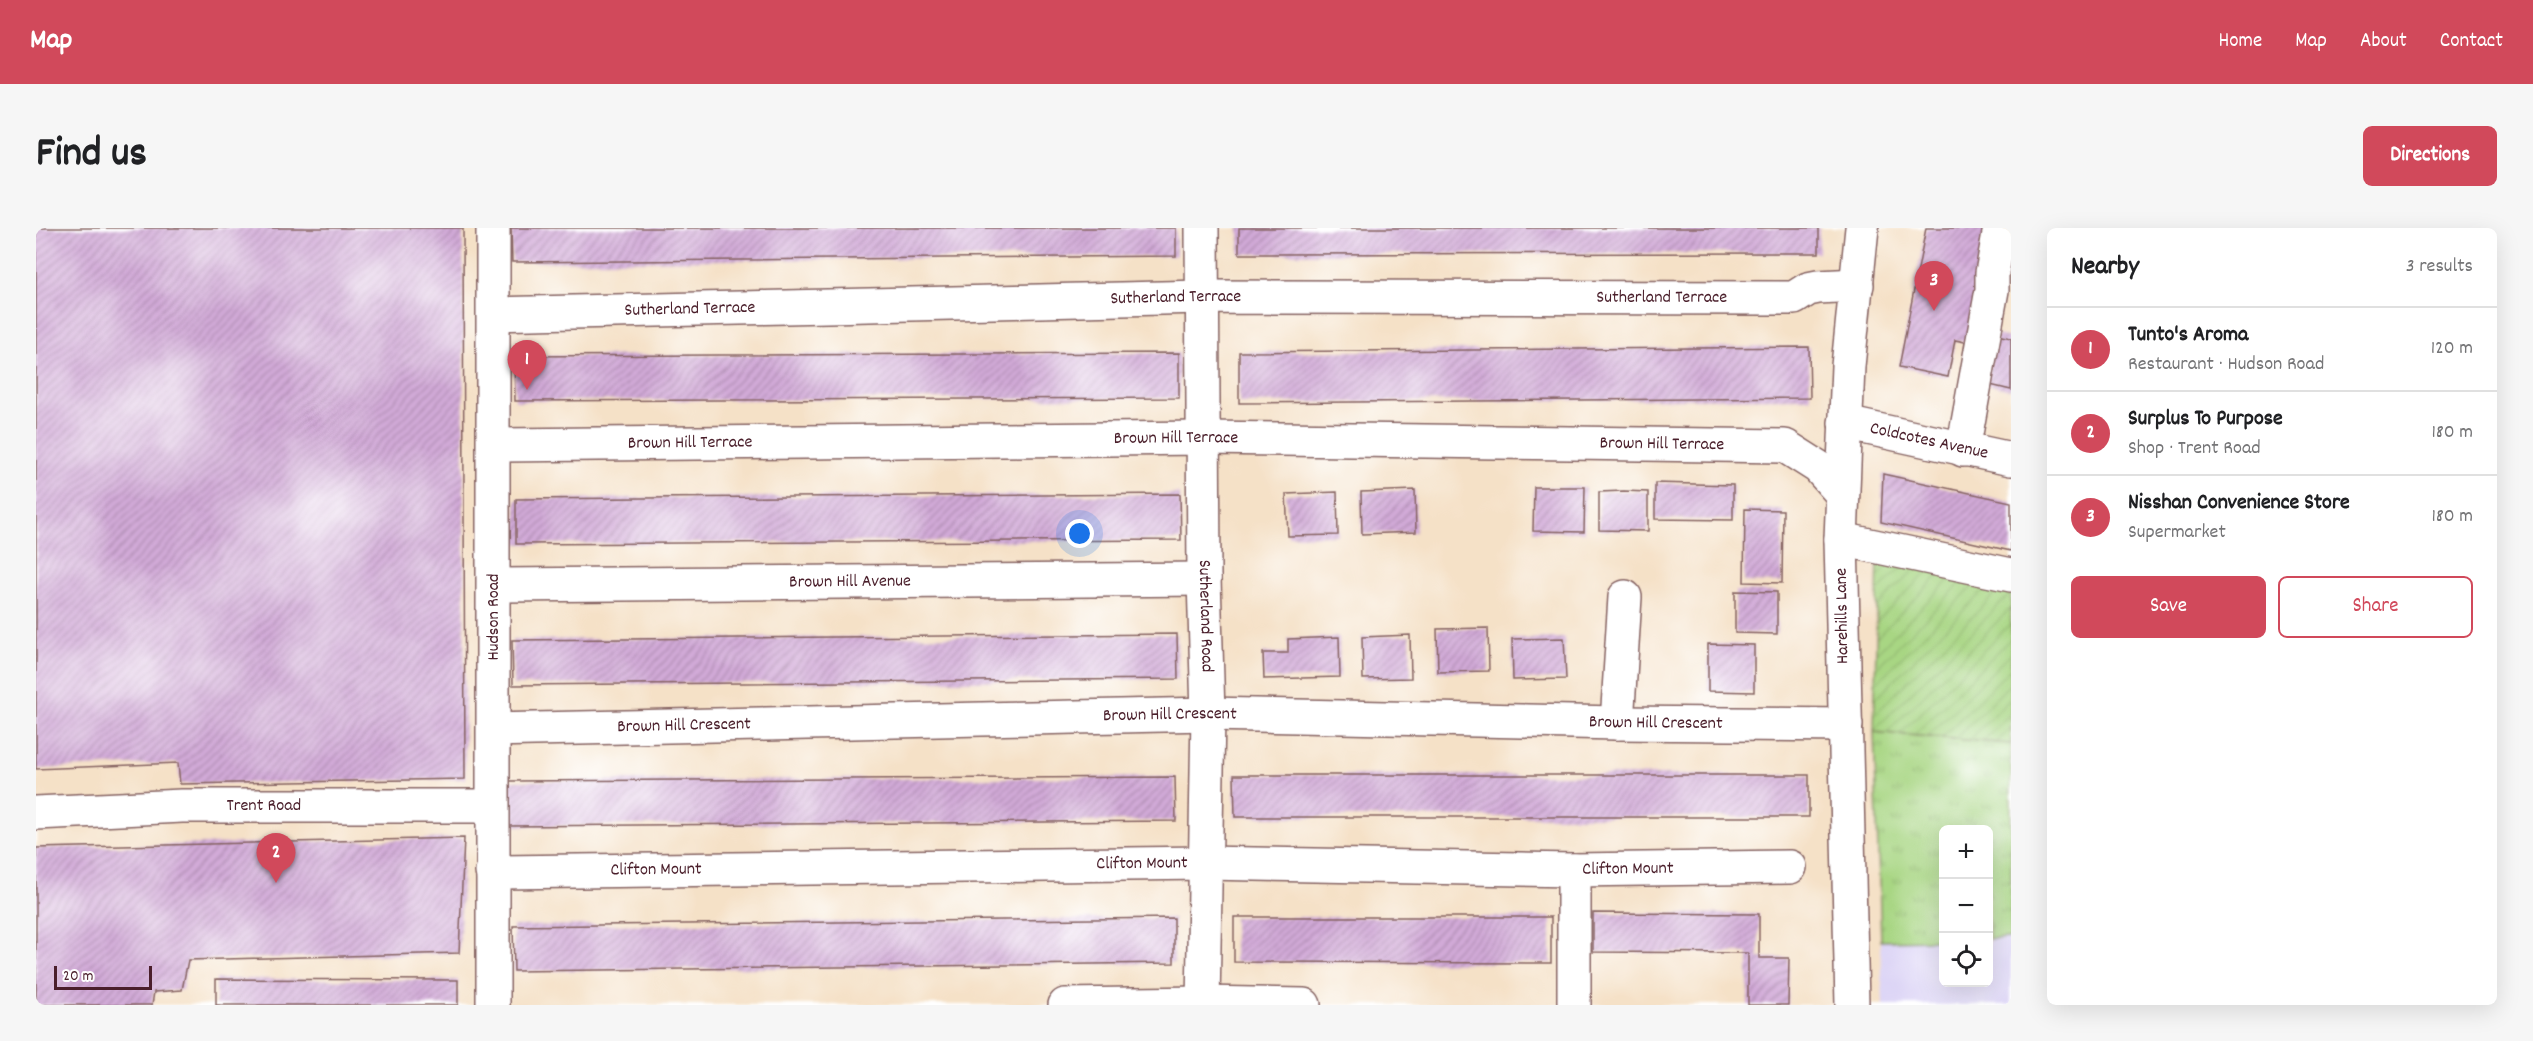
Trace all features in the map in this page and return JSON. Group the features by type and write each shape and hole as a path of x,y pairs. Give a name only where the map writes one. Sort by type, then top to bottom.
{"street":[{"name":"Hudson Road","path":"493,228 493,1005"},
{"name":"Sutherland Road","path":"1202,228 1205,438 1204,579 1208,714 1203,1004"},
{"name":"Harehills Lane","path":"1852,1005 1841,539 1848,366 1862,228"},
{"path":"1963,450 2002,292 1992,273 2000,228"},
{"name":"Sutherland Terrace","path":"494,314 1202,297 1794,298 1808,289 1857,285"},
{"name":"Coldcotes Avenue","path":"1845,423 2011,459"},
{"name":"Brown Hill Terrace","path":"494,445 1205,438 1785,446 1818,467 1842,494"},
{"path":"1841,539 2011,575"},
{"name":"Brown Hill Avenue","path":"494,585 1204,579"},
{"path":"1617,723 1625,597"},
{"name":"Brown Hill Crescent","path":"494,730 1208,714 1617,723 1846,725"},
{"name":"Trent Road","path":"36,813 182,806 492,806"},
{"name":"Clifton Mount","path":"492,872 1206,863 1574,870 1790,867"},
{"path":"1574,870 1575,1005"},
{"path":"1065,1005 1304,1005"}],"shaded area":[{"path":"2011,938 2011,1005 1883,1005 1881,941 1939,940 1939,987 1993,987 1993,939"}],"green space":[{"path":"1878,555 2011,584 2011,744 1874,732"},
{"path":"1874,732 2011,744 2011,938 1993,939 1993,825 1939,825 1939,940 1881,941"}],"building":[{"path":"36,228 463,228 465,779 180,784 178,763 36,769"},
{"path":"511,228 1176,228 1176,256 512,262"},
{"path":"1239,228 1819,228 1819,253 1239,254"},
{"path":"1926,228 1992,228 1970,343 1955,340 1948,377 1899,367"},
{"path":"1997,335 2011,338 2011,390 1986,384"},
{"path":"1809,347 1810,398 1239,403 1239,352"},
{"path":"1179,353 1179,398 515,401 514,356"},
{"path":"1883,474 2011,502 2011,551 1881,522"},
{"path":"1655,483 1733,485 1733,520 1655,519"},
{"path":"1534,487 1585,487 1584,532 1533,531"},
{"path":"1415,490 1416,532 1362,534 1361,492"},
{"path":"1337,492 1338,535 1288,536 1286,494"},
{"path":"1599,492 1648,492 1648,531 1599,530"},
{"path":"1180,494 1181,540 516,544 516,499"},
{"path":"1745,509 1783,510 1782,583 1744,582"},
{"path":"1735,591 1777,592 1777,634 1735,633"},
{"path":"1488,628 1489,671 1438,672 1437,629"},
{"path":"1177,634 1178,679 513,685 512,640"},
{"path":"1410,635 1411,678 1363,679 1362,637"},
{"path":"1339,637 1340,677 1264,679 1263,653 1288,653 1288,639"},
{"path":"1564,638 1566,679 1513,680 1512,639"},
{"path":"1708,644 1754,645 1754,692 1708,691"},
{"path":"1234,775 1809,775 1809,817 1235,817"},
{"path":"1175,777 1176,821 509,826 509,781"},
{"path":"464,838 459,953 188,960 182,990 154,992 152,1005 36,1005 36,848"},
{"path":"1593,913 1759,914 1759,958 1789,958 1788,1005 1748,1005 1748,953 1593,952"},
{"path":"1234,917 1551,917 1551,963 1234,962"},
{"path":"1174,918 1174,963 514,971 513,926"},
{"path":"216,979 458,980 458,1005 216,1005"}],"place":[{"name":"Nisshan Convenience Store","path":"1934,311"},
{"name":"Tunto's Aroma","path":"527,390"},
{"name":"Surplus To Purpose","path":"276,883"}]}
